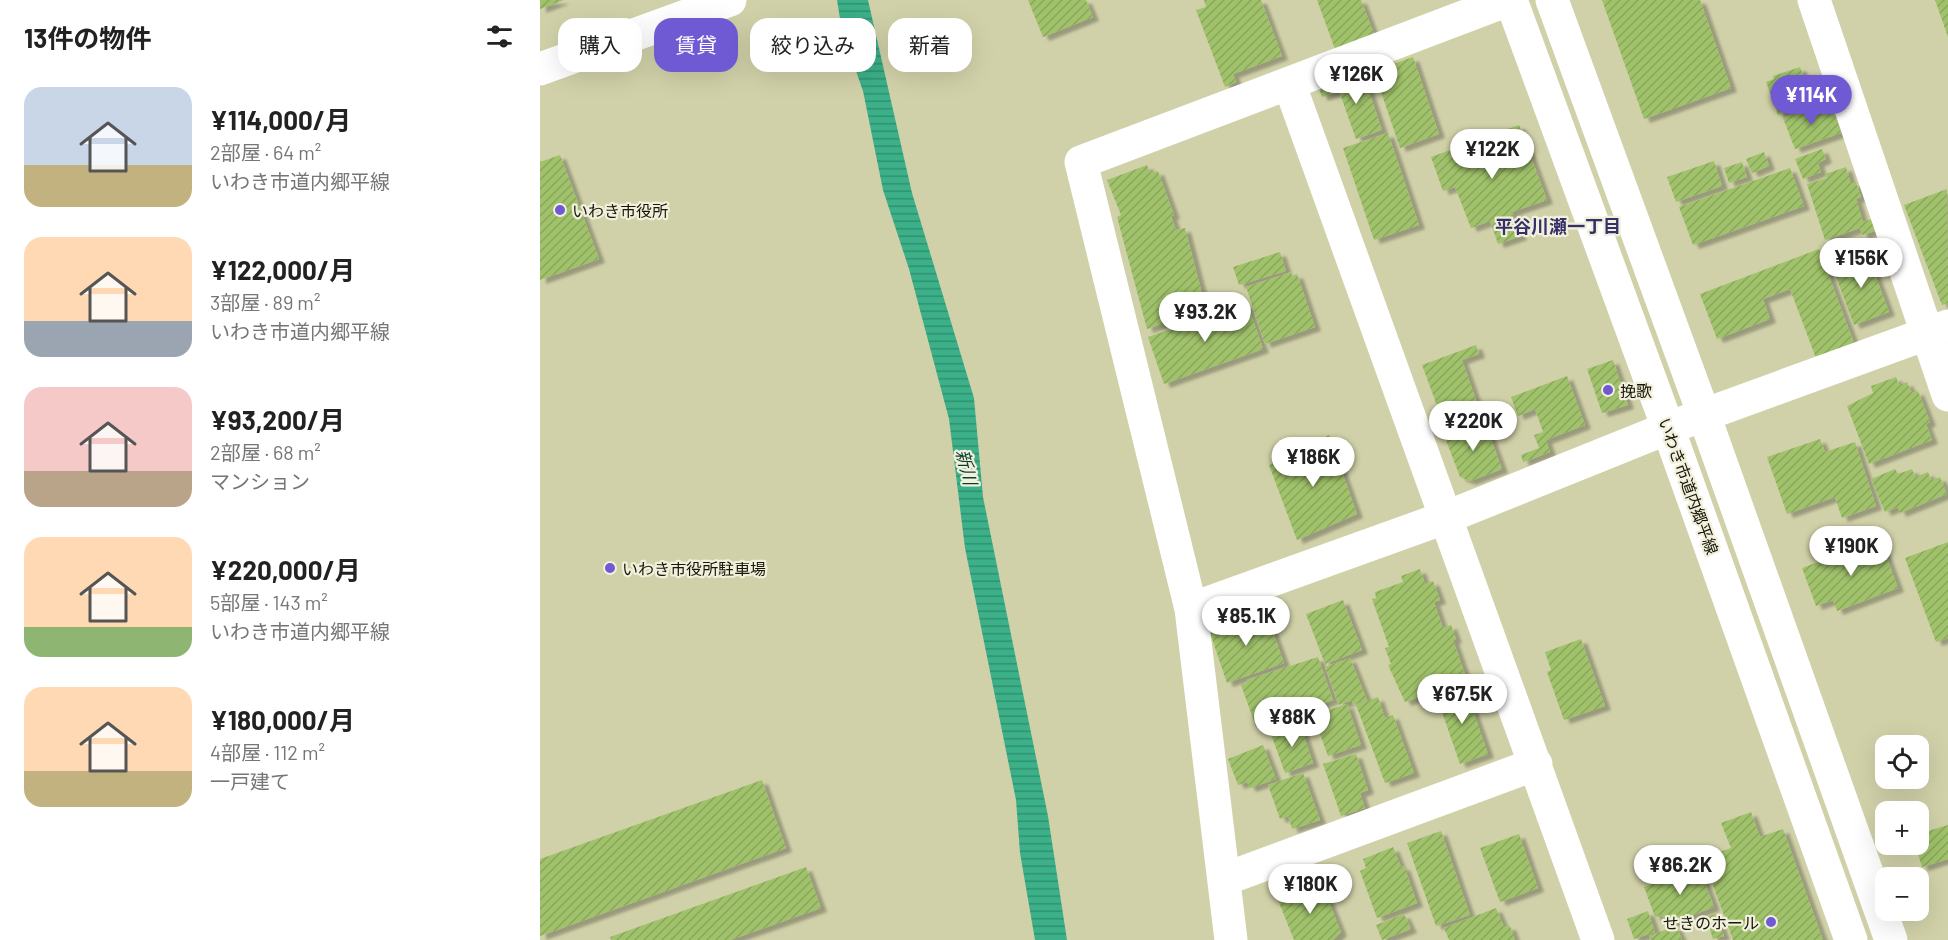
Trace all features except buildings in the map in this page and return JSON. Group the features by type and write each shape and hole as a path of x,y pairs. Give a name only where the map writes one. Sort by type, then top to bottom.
{"street":[{"path":"1231,940 1191,609 1081,162 1509,0"},
{"name":"いわき市道内郷平線","path":"1509,0 1668,428 1851,940"},
{"path":"1552,0 1704,415 1891,940"},
{"path":"1814,0 1938,329 1938,370 1948,395"},
{"path":"540,69 721,3"},
{"path":"1289,83 1598,940"},
{"path":"1191,609 1447,517 1668,428 1938,329"},
{"path":"1225,879 1536,764"}],"water":[{"path":"837,0 868,0 872,18 840,18"},
{"name":"新川","path":"876,35 912,193 974,398 983,497 1048,816 1067,940 1035,940 1020,853 1016,800 965,548 949,419 909,269 883,190 863,91 856,72 876,72"}],"place":[{"name":"いわき市役所","path":"560,210"},
{"name":"挽歌","path":"1608,390"},
{"name":"いわき市役所駐車場","path":"610,568"},
{"name":"せきのホール","path":"1771,922"}],"district":[{"name":"平谷川瀬一丁目","path":"1558,226"}]}
